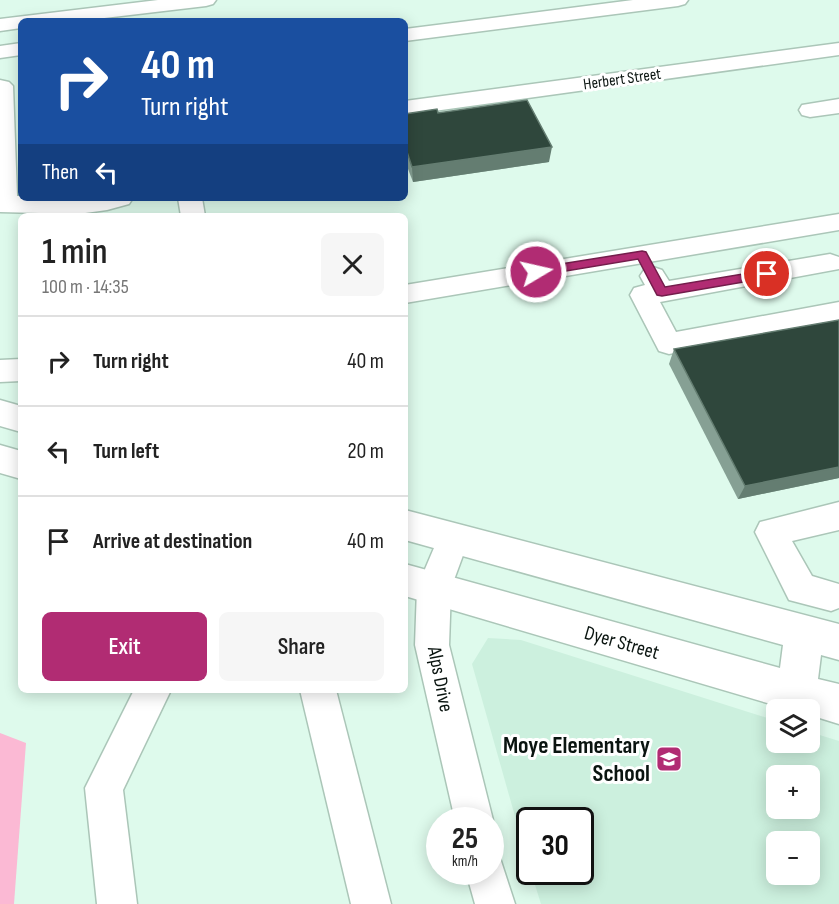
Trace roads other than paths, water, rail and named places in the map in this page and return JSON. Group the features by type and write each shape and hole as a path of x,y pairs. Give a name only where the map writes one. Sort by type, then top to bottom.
{"main road":[{"path":"0,459 18,464"},
{"path":"408,526 821,637 797,692"},
{"name":"Dyer Street","path":"419,584 839,704"}],"street":[{"path":"64,18 166,9 206,0"},
{"path":"408,35 678,0"},
{"path":"0,25 18,22"},
{"name":"Herbert Street","path":"408,108 839,48"},
{"path":"0,52 18,49"},
{"path":"2,86 2,204 56,206 97,201"},
{"path":"810,111 839,106"},
{"path":"408,294 839,222"},
{"path":"805,228 834,270 643,295 669,344 839,312"},
{"path":"642,255 662,292"},
{"path":"0,370 18,370"},
{"path":"836,592 801,589 771,532 839,516"},
{"name":"Alps Drive","path":"453,538 419,584 437,672 471,807"},
{"path":"821,637 823,609 836,592"},
{"path":"117,904 104,788 152,693"},
{"path":"319,693 371,904"},
{"path":"490,885 495,904"}],"place":[{"name":"Moye Elementary School","path":"669,759"}]}
